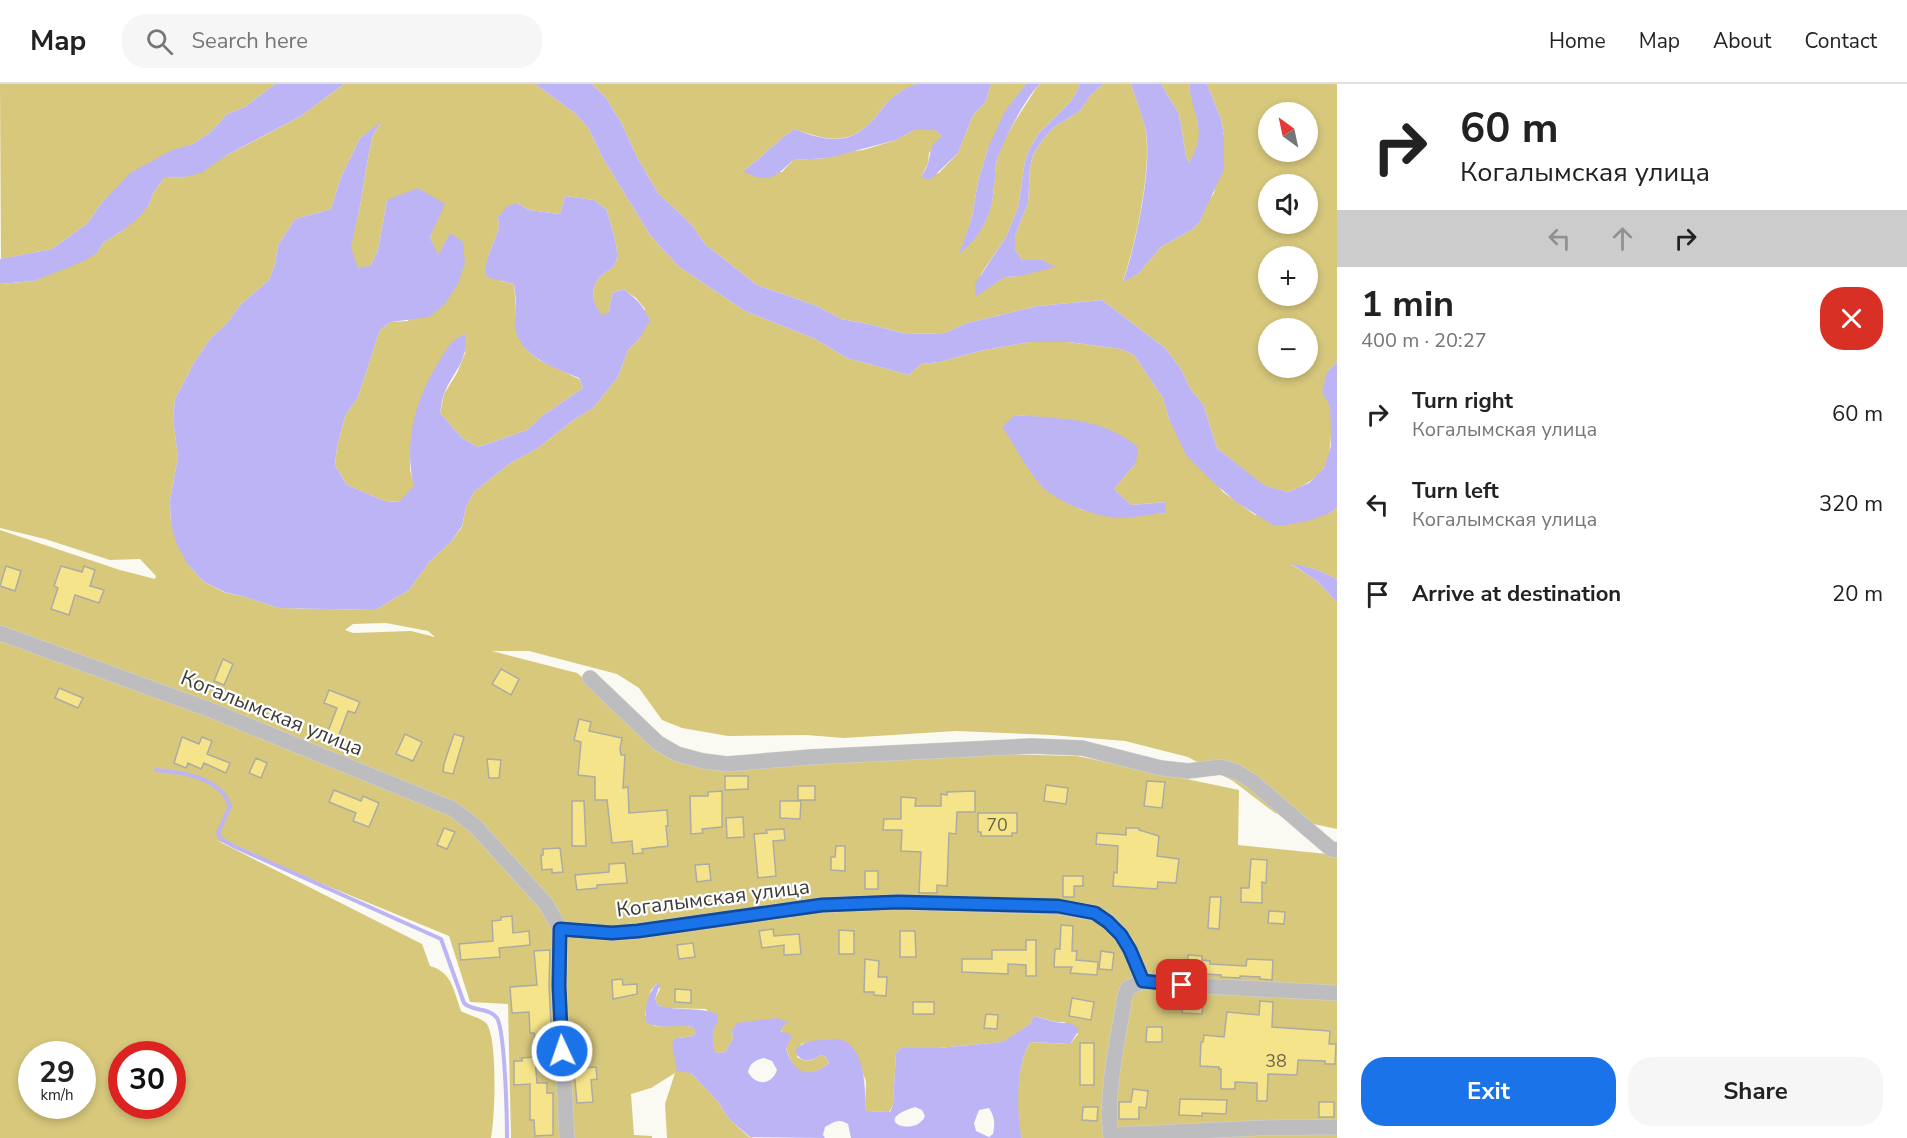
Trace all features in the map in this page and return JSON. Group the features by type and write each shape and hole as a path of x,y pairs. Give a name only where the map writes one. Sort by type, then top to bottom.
{"street":[{"name":"Когалымская улица","path":"0,633 213,711 453,809 476,827 546,904 560,929 612,933 638,931 822,905 862,903 1058,906 1095,913 1108,922 1121,935 1130,950 1143,981"},
{"path":"590,678 658,743 677,754 703,761 727,764 811,757 1030,746 1082,748 1161,768 1188,771 1221,767 1237,771 1253,782 1331,849 1337,850"},
{"path":"560,929 559,986 567,1138"},
{"path":"1337,993 1143,981 1128,988 1125,995 1109,1117 1111,1136 1260,1128 1337,1127"}],"shaded area":[{"path":"0,84 275,84 245,107 227,114 212,131 193,144 172,151 113,192 100,205 88,223 52,249 1,259"},
{"path":"275,84 344,84 301,116 227,155 201,173 185,177 164,178 153,193 149,205 138,218 103,243 97,253 84,261 34,281 0,284 0,259 52,249 88,223 100,205 130,173 172,150 193,144 212,131 227,114 245,107"},
{"path":"344,84 535,84 576,114 589,129 601,155 650,235 678,266 745,311 815,339 847,358 909,375 921,364 1029,342 1068,342 1121,349 1134,355 1163,398 1169,419 1223,492 1255,515 1328,514 1337,508 1337,579 1315,569 1291,564 1317,581 1337,602 1337,829 1275,813 1233,781 1188,757 1125,741 956,731 844,738 806,735 728,736 682,728 662,720 639,688 617,674 529,651 492,651 577,673 694,766 871,751 1077,756 1239,790 1238,845 1337,855 1337,1138 1022,1138 1018,1117 1018,1088 1026,1050 1031,1042 1070,1044 1078,1034 1065,1022 1034,1016 1030,1024 1004,1042 938,1048 901,1048 896,1053 893,1105 889,1112 867,1111 865,1109 866,1082 855,1051 822,1041 801,1044 797,1057 809,1060 821,1055 826,1057 829,1063 815,1072 804,1073 797,1069 791,1061 776,1018 732,1030 733,1039 725,1052 717,1053 713,1050 713,1031 717,1021 706,1009 666,1008 658,1005 655,999 660,989 657,984 651,990 645,1015 654,1026 693,1027 694,1036 677,1038 691,1073 719,1103 729,1119 749,1137 755,1138 667,1138 665,1104 675,1073 651,1088 631,1094 634,1135 652,1136 652,1138 511,1138 508,1004 470,1002 449,936 216,840 422,944 430,966 443,973 451,983 461,1011 484,1021 490,1031 494,1060 494,1114 491,1138 0,1138 0,530 120,570 155,579 156,576 140,559 110,560 45,539 0,528 0,284 34,281 97,253 103,243 125,229 149,205 153,193 164,178 185,177 301,116","holes":["381,123 373,135 350,247 358,269 371,265 378,250 387,200 444,204 430,237 438,256 450,233 408,321 391,322 380,330 358,397 345,416 337,447 335,465 347,485 385,501 400,502 415,486 410,470 411,437 419,403 466,351 457,373 444,394 440,413 462,438 478,447 527,430 542,416 583,388 579,379 539,360 529,352 515,326 514,284 501,281 488,257 499,228 498,217 517,203 529,210 560,214 565,196 594,200 607,210 617,257 615,265 600,277 594,287 596,307 602,316 609,312 612,293 623,289 636,298 645,309 639,339 628,350 618,377 593,408 538,448 509,464 474,492 466,507 462,527 451,542 430,561 409,590 375,610 279,608 226,593 204,582 189,566 171,525 170,500 178,457 173,419 175,399 195,361 210,339 228,322 241,304 269,280 275,264 278,245 295,219 331,209 341,177 360,138","1015,415 1039,417 1136,463 1114,489 1131,505 1165,502 1165,513 1082,510 1067,501 1033,475 1018,449","386,623 428,631 435,637 411,631 353,633 345,630 353,624"]},
{"path":"535,84 592,84 606,98 622,124 637,157 658,193 691,224 705,244 757,285 817,306 841,319 906,334 945,333 967,323 1038,306 1102,300 1166,349 1181,369 1191,390 1203,404 1217,448 1265,486 1288,492 1309,483 1324,468 1331,446 1331,431 1330,406 1322,392 1327,372 1337,362 1337,508 1328,514 1307,521 1273,525 1236,502 1186,455 1169,419 1163,398 1134,355 1121,349 1068,342 1029,342 921,364 909,375 847,358 815,339 745,311 678,266 650,235 601,155 589,129 576,114"},
{"path":"592,84 916,84 892,97 865,128 855,134 837,139 816,136 794,129 743,171 782,172 793,160 828,158 896,140 914,130 935,130 942,136 929,153 928,163 921,177 939,173 958,153 973,115 985,103 991,84 1026,84 988,148 978,182 972,217 960,254 984,224 991,207 996,162 1001,149 1037,87 1040,84 1078,84 1079,88 1071,101 1038,134 1029,150 1025,161 1018,208 1006,237 981,274 975,296 1005,277 1020,276 1042,260 1022,260 1015,249 1015,236 1028,203 1033,155 1054,127 1080,111 1090,96 1103,84 1131,84 1146,133 1146,167 1141,207 1123,281 1138,274 1161,247 1193,229 1200,221 1214,193 1224,136 1221,119 1207,84 1337,84 1337,362 1327,372 1331,436 1330,448 1323,469 1307,483 1288,492 1264,486 1217,448 1203,404 1191,390 1181,369 1166,349 1102,300 1038,306 967,323 945,333 906,334 841,319 817,306 757,285 705,244 691,224 658,193 637,157 622,124 606,98"},
{"path":"916,84 991,84 985,103 973,115 958,153 930,180 921,177 932,146 942,136 935,130 914,130 896,140 828,158 793,160 776,175 770,177 758,177 743,171 794,129 816,136 837,139 855,134 874,119 892,97"},
{"path":"1026,84 1040,84 1021,110 998,156 991,207 984,225 959,255 972,217 978,182 988,148 1005,111"},
{"path":"1078,84 1103,84 1090,96 1080,111 1054,127 1033,155 1028,203 1015,236 1015,249 1022,260 1042,260 1055,267 1020,276 1005,277 975,297 975,284 1006,237 1018,208 1025,161 1029,150 1038,134 1071,101 1079,88"},
{"path":"1131,84 1161,84 1179,114 1189,163 1195,151 1199,132 1189,84 1207,84 1221,119 1224,136 1224,169 1200,221 1193,229 1161,247 1138,274 1123,282 1138,228 1147,166 1146,132"},
{"path":"1161,84 1189,84 1199,139 1189,163 1179,114"},
{"path":"382,121 373,135 351,247 358,268 371,265 378,250 387,200 418,188 445,204 430,237 438,255 450,233 463,242 465,262 458,284 444,305 429,317 391,322 380,330 358,397 345,416 337,447 335,465 347,485 385,501 399,502 414,486 410,453 418,405 424,389 447,348 465,334 462,360 444,394 440,413 462,438 478,447 527,430 542,416 583,388 579,378 540,360 524,346 515,327 514,284 487,277 485,270 499,228 498,217 508,206 517,203 529,210 560,214 565,196 594,200 607,210 617,257 615,265 600,277 594,287 596,307 602,315 609,312 612,293 623,289 639,303 650,321 639,339 628,350 618,377 593,408 538,448 509,464 474,492 466,507 462,526 451,542 430,561 409,590 375,610 279,608 227,593 204,582 189,566 177,545 171,525 170,500 178,457 173,419 175,399 195,361 210,339 228,322 241,304 269,280 275,264 278,245 295,219 331,209 341,177 360,138"},
{"path":"1015,415 1080,421 1124,437 1138,447 1136,463 1114,489 1131,505 1166,502 1165,513 1125,518 1111,517 1072,505 1047,491 1035,478 1002,427"},
{"path":"1290,563 1315,569 1337,579 1337,602 1317,581"},
{"path":"660,984 655,999 658,1005 717,1014 718,1021 713,1031 713,1049 717,1053 725,1052 733,1039 732,1030 737,1023 776,1018 788,1022 782,1027 781,1032 792,1036 786,1048 793,1063 803,1071 815,1071 829,1063 826,1057 821,1055 803,1060 795,1050 801,1045 812,1041 837,1039 848,1043 854,1049 862,1068 867,1111 890,1112 893,1105 896,1053 901,1048 938,1048 1003,1042 1030,1024 1034,1016 1071,1024 1079,1030 1070,1044 1031,1042 1026,1050 1022,1061 1019,1088 1022,1138 851,1138 848,1124 839,1121 825,1127 823,1135 825,1138 750,1137 729,1119 719,1103 691,1073 677,1071 672,1043 676,1038 694,1036 695,1031 693,1027 658,1026 647,1023 646,1007 654,987","holes":["764,1058 772,1061 777,1070 771,1079 759,1082 748,1072 753,1062","915,1107 922,1110 925,1116 920,1123 905,1127 895,1122 895,1117","989,1108 992,1114 994,1130 989,1137 976,1131 974,1123 979,1110"]}],"building":[{"path":"6,566 21,571 15,591 0,586"},
{"path":"61,566 82,572 84,566 95,570 90,586 104,590 99,603 75,595 69,615 51,609 58,588 54,586"},
{"path":"223,659 233,664 224,685 214,681"},
{"path":"501,669 519,679 511,695 492,684"},
{"path":"59,688 83,698 78,708 55,698"},
{"path":"329,690 360,702 355,713 348,711 336,743 325,739 337,708 324,703"},
{"path":"579,719 591,722 589,731 622,738 621,755 625,755 623,788 628,787 629,813 667,810 668,846 642,849 643,853 633,854 632,841 612,843 607,800 595,800 595,777 578,775 581,742 574,740"},
{"path":"405,734 422,742 413,761 396,754"},
{"path":"454,734 464,737 453,774 443,772"},
{"path":"182,737 199,744 202,737 212,741 207,754 230,763 226,773 204,763 201,769 188,763 186,768 174,763"},
{"path":"256,758 267,763 261,778 249,773"},
{"path":"487,759 501,760 499,778 489,778"},
{"path":"725,776 748,776 748,789 725,790"},
{"path":"1147,781 1165,782 1162,808 1144,806"},
{"path":"1046,785 1068,788 1066,804 1044,801"},
{"path":"798,786 815,786 815,800 798,800"},
{"path":"334,790 361,801 363,796 379,803 369,827 353,821 356,813 329,802"},
{"path":"722,791 722,827 702,829 703,833 691,834 690,796 708,796 708,792"},
{"path":"975,791 975,812 957,812 956,834 949,833 947,886 937,885 937,893 919,893 921,852 901,851 902,830 883,830 884,819 901,819 901,797 916,798 915,806 941,806 941,794"},
{"path":"572,801 584,801 586,846 572,846"},
{"path":"780,801 801,801 800,819 780,818"},
{"path":"978,813 1017,813 1017,833 1012,833 1012,836 981,836 981,832 978,832"},
{"path":"743,817 744,837 727,838 726,818"},
{"path":"444,828 455,832 447,849 437,845"},
{"path":"1126,828 1139,828 1139,830 1159,836 1157,856 1179,859 1176,883 1158,882 1157,889 1113,886 1114,872 1117,873 1118,846 1096,844 1097,833 1126,835"},
{"path":"784,829 785,840 773,841 776,876 758,878 754,834 767,833 766,830"},
{"path":"836,846 845,846 845,871 831,870 831,857 835,857"},
{"path":"560,848 563,872 552,873 552,869 542,870 543,849"},
{"path":"1251,859 1267,860 1266,883 1262,882 1262,903 1241,902 1241,888 1249,888"},
{"path":"625,863 627,883 597,885 597,888 577,890 575,875 609,872 609,864"},
{"path":"709,864 711,880 697,882 695,865"},
{"path":"865,871 878,871 878,889 865,889"},
{"path":"1063,876 1083,876 1083,886 1074,886 1074,897 1063,897"},
{"path":"1210,897 1221,897 1219,929 1208,928"},
{"path":"1269,911 1285,912 1284,924 1268,923"},
{"path":"512,916 513,933 529,931 530,945 499,948 500,957 461,960 459,944 493,941 492,921"},
{"path":"1061,925 1073,926 1072,951 1077,951 1076,960 1098,962 1097,975 1070,973 1072,967 1054,967 1055,949 1060,949"},
{"path":"773,929 774,936 799,934 801,954 784,955 784,945 762,948 759,931"},
{"path":"839,930 854,931 854,954 839,954"},
{"path":"900,931 915,931 916,957 900,957"},
{"path":"1026,940 1036,940 1036,976 1026,976 1026,965 1008,964 1008,974 962,972 962,959 992,959 992,950 1026,950"},
{"path":"693,943 695,957 679,959 677,945"},
{"path":"550,950 549,986 553,1063 536,1064 535,1036 534,1033 530,1033 529,1012 512,1013 510,987 537,985 534,951"},
{"path":"1101,951 1114,953 1112,970 1099,969"},
{"path":"1188,955 1202,956 1202,960 1210,961 1210,964 1246,966 1247,959 1273,960 1272,980 1260,979 1260,977 1221,977 1221,975 1188,973"},
{"path":"865,959 879,961 878,977 887,977 886,996 864,992"},
{"path":"622,979 623,985 637,984 637,994 613,999 612,980"},
{"path":"675,989 691,990 691,1003 675,1002"},
{"path":"1072,998 1094,1002 1091,1020 1069,1016"},
{"path":"1260,1001 1273,1002 1272,1027 1330,1031 1329,1044 1336,1044 1335,1064 1325,1064 1325,1061 1298,1060 1297,1075 1268,1074 1267,1101 1257,1101 1257,1083 1235,1082 1235,1089 1221,1089 1221,1069 1200,1066 1201,1042 1203,1042 1204,1035 1224,1037 1227,1012 1259,1015"},
{"path":"913,1002 934,1002 934,1014 913,1014"},
{"path":"1183,1003 1203,1004 1202,1014 1182,1013"},
{"path":"986,1014 998,1015 997,1029 984,1028"},
{"path":"1147,1027 1162,1027 1162,1042 1146,1042"},
{"path":"1080,1043 1094,1043 1094,1085 1080,1085"},
{"path":"535,1057 537,1083 547,1083 547,1093 553,1093 553,1135 535,1136 534,1120 530,1120 530,1084 514,1085 514,1061"},
{"path":"596,1067 597,1079 591,1080 593,1102 577,1103 574,1069"},
{"path":"1133,1089 1148,1091 1146,1108 1139,1107 1139,1119 1119,1119 1119,1102 1131,1102"},
{"path":"1180,1099 1227,1100 1226,1114 1179,1115"},
{"path":"1319,1102 1334,1102 1334,1117 1319,1117"},
{"path":"1083,1107 1098,1107 1097,1121 1082,1120"}],"waterway":[{"path":"156,770 177,772 199,778 218,788 230,806 218,833 220,838 233,846 441,939 464,1003 494,1015 500,1026 505,1076 507,1138"}],"route":[{"path":"562,1051 559,986 560,929 612,933 638,931 822,905 862,903 1058,906 1095,913 1108,922 1121,935 1130,950 1143,981 1182,985"}]}
